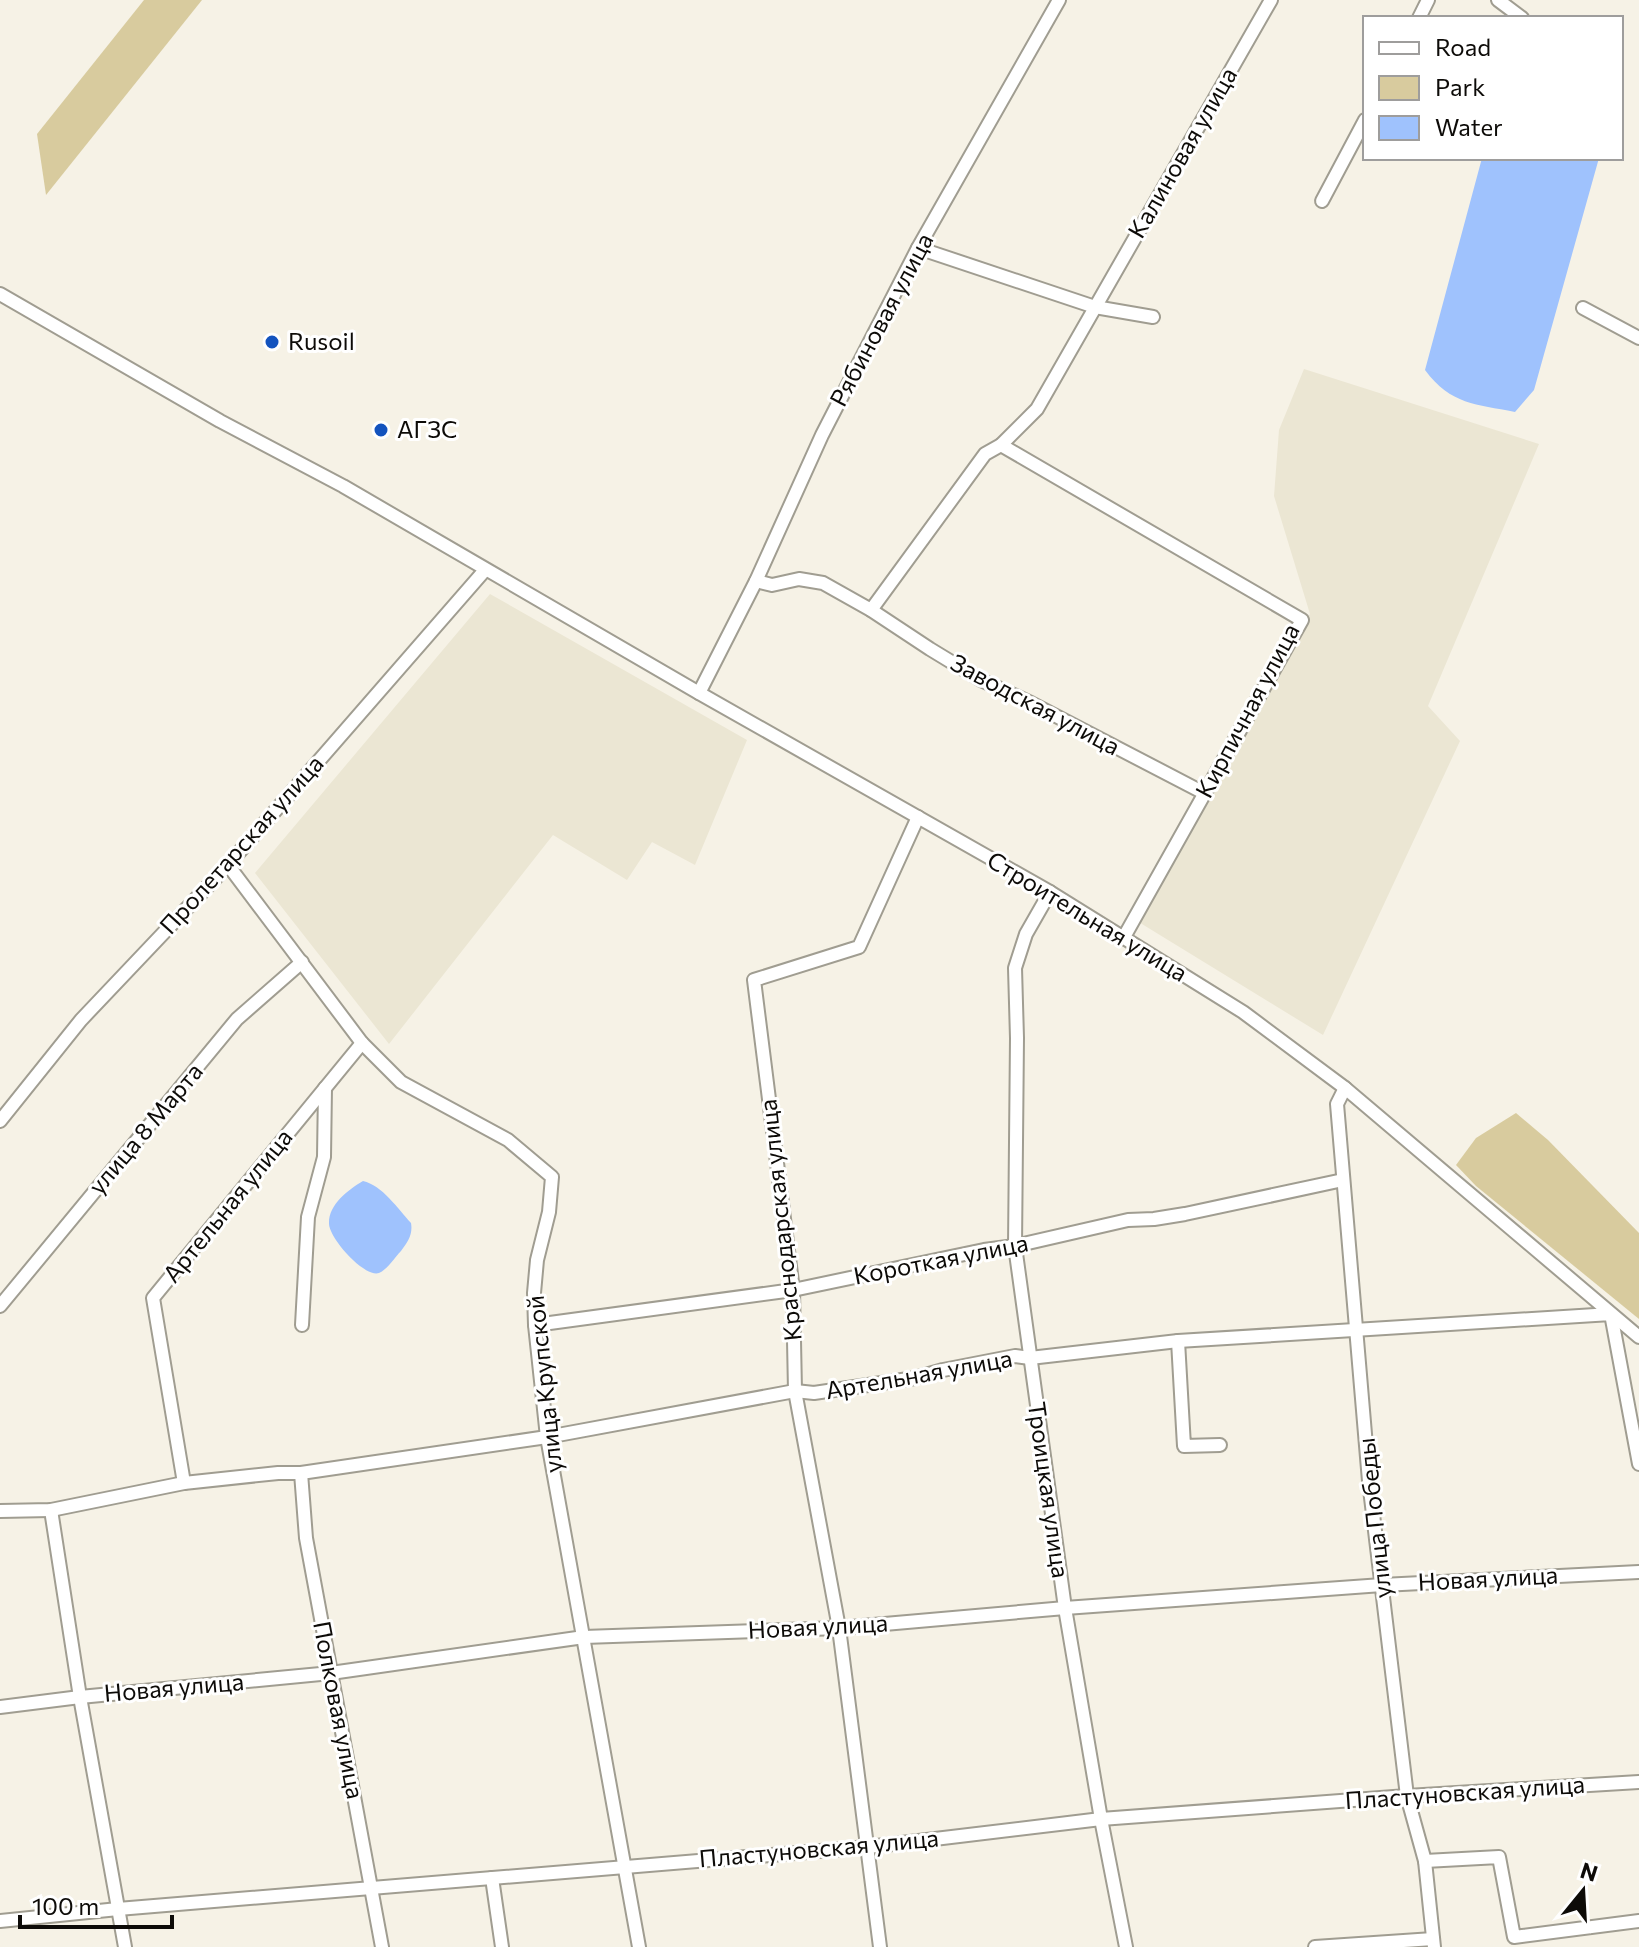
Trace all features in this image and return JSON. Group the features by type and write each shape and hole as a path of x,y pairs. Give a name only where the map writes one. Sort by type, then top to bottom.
{"street":[{"name":"Рябиновая улица","path":"699,693 756,581 822,435 918,248 1059,0"},
{"name":"Калиновая улица","path":"871,610 985,454 1001,445 1037,409 1271,0"},
{"path":"1498,0 1519,16"},
{"path":"1322,201 1363,124"},
{"path":"918,248 1095,307 1153,317"},
{"name":"Строительная улица","path":"0,294 220,421 343,486 1050,892 1243,1012 1345,1088 1639,1337"},
{"path":"1583,308 1639,338"},
{"name":"Кирпичная улица","path":"1001,445 1302,620 1124,937"},
{"name":"Пролетарская улица","path":"0,1121 81,1020 228,865 485,570"},
{"name":"Заводская улица","path":"756,581 772,585 799,579 823,583 981,680 1204,793"},
{"name":"Краснодарская улица","path":"880,1947 839,1628 795,1391 793,1290 754,980 859,947 918,817"},
{"name":"улица Крупской","path":"228,865 362,1043 401,1082 508,1140 552,1177 549,1212 537,1260 534,1293 547,1437 639,1947"},
{"name":"Троицкая улица","path":"1050,892 1026,934 1015,968 1015,1246 1065,1608 1126,1947"},
{"name":"улица 8 Марта","path":"0,1306 237,1019 302,962"},
{"name":"Артельная улица","path":"184,1483 153,1298 362,1043"},
{"path":"302,1325 308,1217 324,1157 325,1088"},
{"name":"улица Победы","path":"1345,1088 1337,1104 1369,1481 1407,1796 1425,1861 1434,1943"},
{"name":"Короткая улица","path":"535,1325 793,1290 1128,1220 1185,1214 1343,1180"},
{"path":"1611,1314 1639,1464"},
{"name":"Артельная улица","path":"0,1511 51,1510 184,1483 301,1473 547,1437 795,1391 814,1393 915,1378 1015,1356 1030,1358 1178,1341 1611,1314"},
{"path":"1178,1341 1184,1446 1220,1445"},
{"name":"Полковая улица","path":"301,1473 306,1538 382,1947"},
{"path":"51,1510 80,1697 125,1947"},
{"name":"Новая улица","path":"0,1707 331,1673 584,1637 839,1628 1382,1585 1639,1572"},
{"name":"Пластуновская улица","path":"0,1921 868,1847 1101,1819 1639,1782"},
{"path":"1425,1861 1499,1857 1514,1937 1639,1921"},
{"path":"492,1878 502,1947"},
{"path":"1315,1947 1434,1943"}],"shaded area":[{"path":"1304,369 1539,444 1428,706 1460,741 1323,1035 1137,921 1310,614 1274,496 1279,430"},
{"path":"490,594 747,740 695,865 652,842 627,880 553,835 389,1044 255,873"}],"green space":[{"path":"144,0 202,0 46,195 37,134"},
{"path":"1516,1113 1548,1140 1639,1233 1639,1319 1476,1186 1456,1165 1476,1138"}],"water":[{"path":"1481,160 1598,160 1534,390 1515,412 1455,397 1425,370"},
{"path":"363,1181 383,1192 411,1223 411,1234 406,1244 379,1273 356,1263 330,1229 330,1216 336,1204"}],"place":[{"name":"Rusoil","path":"272,342"},
{"name":"АГЗС","path":"381,430"}]}
